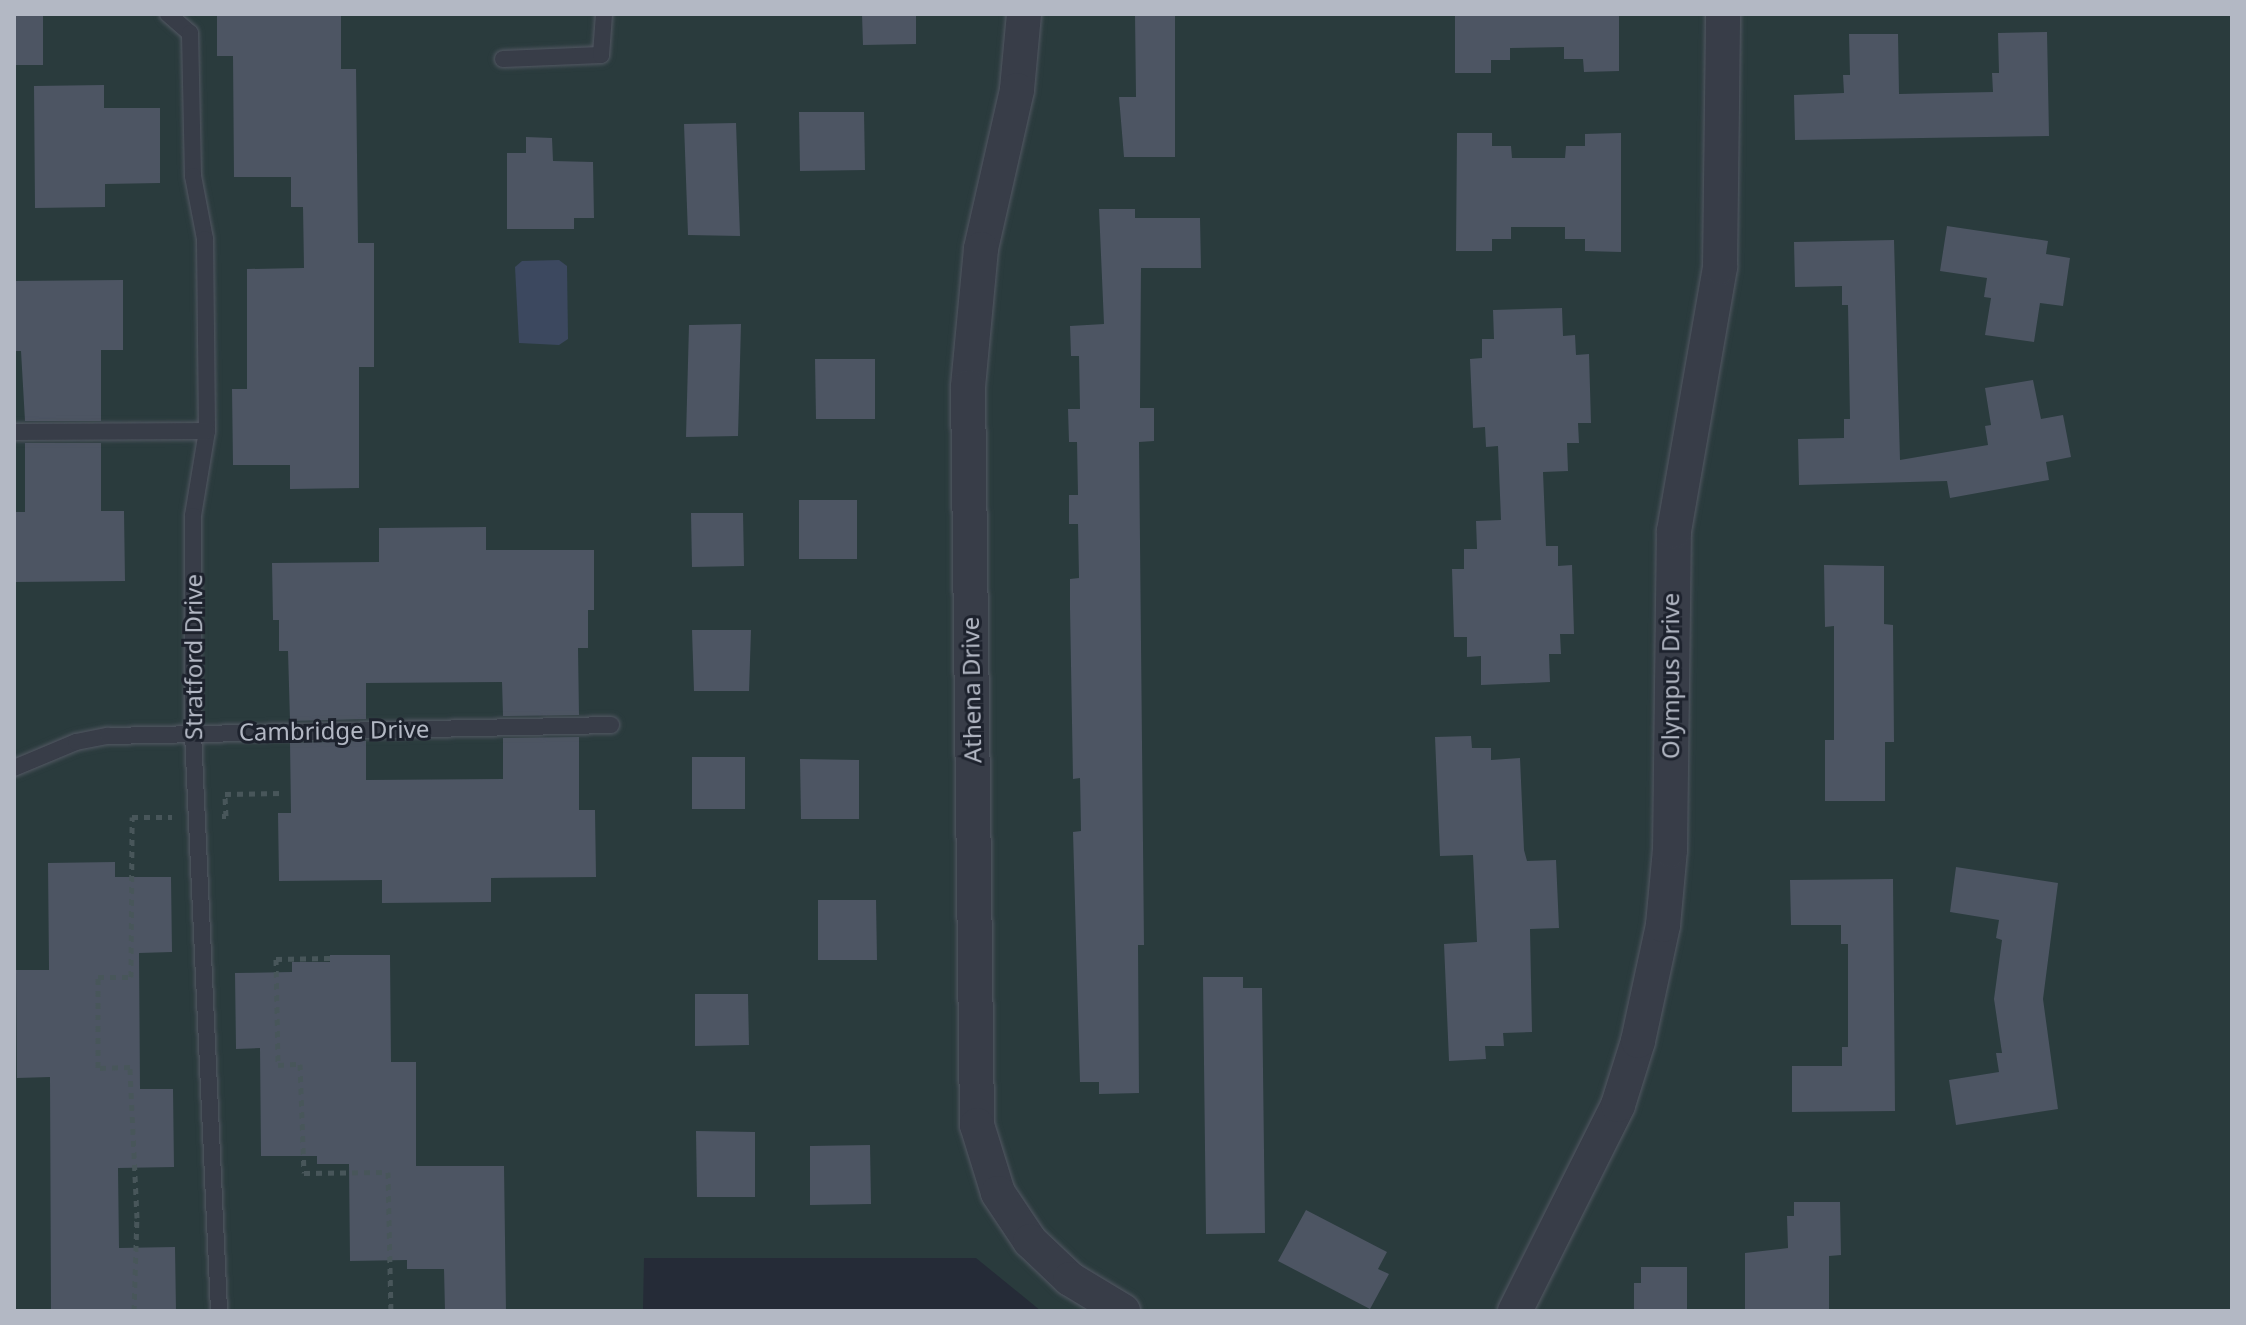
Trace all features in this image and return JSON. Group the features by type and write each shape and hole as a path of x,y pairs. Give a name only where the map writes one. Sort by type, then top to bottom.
{"street":[{"name":"Athena Drive","path":"1024,14 1017,90 981,249 968,387 977,1125 998,1193 1030,1241 1070,1279 1123,1311"},
{"name":"Olympus Drive","path":"1515,1311 1618,1105 1642,1026 1663,925 1670,850 1674,531 1720,267 1723,14"}],"lane":[{"name":"Stratford Drive","path":"168,14 190,33 193,176 205,239 207,431 193,516 193,733 219,1311"},
{"path":"503,59 601,55 604,14"},
{"path":"14,432 207,431"},
{"name":"Cambridge Drive","path":"14,768 76,742 193,733 611,725"}],"path":[{"path":"134,1311 137,1218 130,1067 98,1068 98,977 131,977 132,817 226,816 225,794 281,793"},
{"path":"330,958 276,959 278,1065 300,1064 304,1173 388,1172 391,1311"}],"shaded area":[{"path":"14,14 2232,14 2232,1311 1041,1311 976,1258 644,1258 643,1311 14,1311"}],"water":[{"path":"559,260 567,266 568,339 559,345 519,343 515,267 522,261"}],"building":[{"path":"14,14 43,14 43,65 14,65"},
{"path":"217,14 341,14 341,69 356,69 358,243 374,243 374,367 359,367 359,488 290,489 290,465 233,465 232,389 247,389 247,269 304,268 303,207 291,207 291,177 234,177 233,56 217,56"},
{"path":"862,14 916,14 916,44 863,45"},
{"path":"1135,14 1175,14 1175,157 1124,157 1119,97 1136,97"},
{"path":"1455,14 1619,14 1619,71 1584,72 1583,59 1564,59 1564,47 1510,48 1510,60 1491,60 1491,73 1455,73"},
{"path":"2047,32 2049,136 1795,140 1794,95 1844,93 1843,75 1850,75 1849,34 1898,34 1899,94 1993,92 1992,73 1999,73 1998,33"},
{"path":"104,85 104,108 160,108 160,183 105,184 105,207 35,208 34,86"},
{"path":"799,112 864,112 865,170 800,171"},
{"path":"736,123 740,236 688,235 684,124"},
{"path":"1457,133 1492,133 1492,146 1511,146 1512,158 1565,158 1566,146 1585,146 1585,134 1621,133 1621,252 1585,251 1585,239 1565,239 1565,227 1511,227 1511,239 1492,239 1492,251 1456,251"},
{"path":"526,137 552,138 553,161 593,162 594,218 574,218 574,229 507,229 507,153 526,153"},
{"path":"1099,209 1135,209 1135,218 1200,218 1201,268 1141,268 1140,408 1154,408 1154,441 1139,442 1144,945 1138,945 1139,1093 1099,1094 1099,1082 1080,1082 1073,832 1081,831 1080,778 1073,779 1070,608 1070,579 1079,578 1078,524 1069,524 1069,495 1078,495 1077,442 1069,442 1068,409 1080,409 1079,356 1071,356 1070,326 1104,324"},
{"path":"1947,226 2048,241 2046,254 2070,258 2063,306 2040,303 2034,342 1985,335 1991,298 1984,297 1987,278 1940,271"},
{"path":"1894,240 1900,460 1988,445 1985,426 1991,425 1985,388 2033,380 2041,419 2063,415 2071,457 2046,462 2049,480 1950,498 1947,481 1799,485 1798,439 1844,438 1844,419 1850,419 1848,305 1842,305 1842,286 1795,287 1794,242"},
{"path":"123,280 123,350 101,350 101,421 25,421 21,351 14,351 14,281"},
{"path":"1562,308 1563,336 1575,335 1576,355 1589,354 1591,423 1578,423 1579,443 1567,443 1568,471 1543,472 1546,546 1558,546 1558,566 1572,565 1574,634 1560,634 1561,654 1549,654 1550,682 1481,685 1481,656 1467,657 1467,637 1454,637 1452,569 1464,569 1464,549 1477,549 1476,521 1501,520 1498,446 1486,447 1485,427 1473,428 1470,359 1482,358 1482,339 1494,339 1493,310"},
{"path":"741,324 738,436 686,437 689,325"},
{"path":"815,359 875,359 875,419 816,419"},
{"path":"25,443 101,443 101,511 124,511 125,581 14,582 14,512 25,512"},
{"path":"799,500 857,500 857,559 799,559"},
{"path":"691,513 743,513 744,566 692,567"},
{"path":"486,527 486,550 594,550 594,610 588,610 588,648 578,648 579,715 503,716 502,682 366,683 366,719 290,721 288,651 279,651 279,620 273,620 272,563 379,562 379,528"},
{"path":"1824,565 1884,566 1884,624 1893,625 1894,742 1885,742 1885,801 1825,801 1825,740 1834,740 1834,626 1825,627"},
{"path":"692,630 751,630 749,691 694,691"},
{"path":"1471,736 1472,748 1491,748 1491,760 1520,758 1524,850 1527,861 1556,860 1559,928 1530,929 1532,1032 1503,1033 1504,1046 1485,1046 1486,1059 1449,1061 1444,944 1477,942 1473,855 1440,856 1435,737"},
{"path":"579,737 579,810 595,810 596,877 491,878 491,902 382,903 382,880 279,881 278,813 291,813 290,743 366,741 366,780 503,779 503,738"},
{"path":"692,757 745,757 745,809 692,809"},
{"path":"800,759 859,760 859,819 801,819"},
{"path":"115,862 115,877 171,877 172,952 139,953 140,1089 173,1089 174,1167 118,1168 119,1248 175,1247 176,1311 51,1311 50,1077 17,1078 16,970 49,970 48,863"},
{"path":"1956,867 2058,883 2043,999 2058,1109 1956,1125 1949,1080 1999,1072 1996,1053 2002,1053 1994,999 2002,940 1996,938 1999,920 1950,912"},
{"path":"1893,879 1895,1111 1792,1112 1792,1066 1842,1066 1842,1047 1848,1047 1848,944 1841,944 1841,925 1791,925 1790,880"},
{"path":"818,900 876,900 877,960 818,960"},
{"path":"330,955 390,955 391,1062 416,1062 416,1166 504,1166 506,1311 445,1311 444,1269 407,1269 407,1260 350,1261 349,1164 317,1164 317,1156 261,1156 260,1048 236,1049 235,973 292,972 292,962 330,962"},
{"path":"1203,977 1243,977 1243,988 1262,988 1265,1233 1206,1234"},
{"path":"695,994 748,994 749,1045 695,1046"},
{"path":"696,1131 755,1132 755,1197 697,1197"},
{"path":"870,1145 871,1204 810,1205 810,1146"},
{"path":"1794,1202 1840,1202 1841,1255 1829,1256 1829,1311 1745,1311 1745,1253 1788,1248 1787,1216 1794,1216"},
{"path":"1306,1210 1387,1252 1378,1269 1389,1274 1370,1309 1278,1261"},
{"path":"1641,1267 1687,1267 1687,1311 1634,1311 1634,1283 1641,1283"}]}
